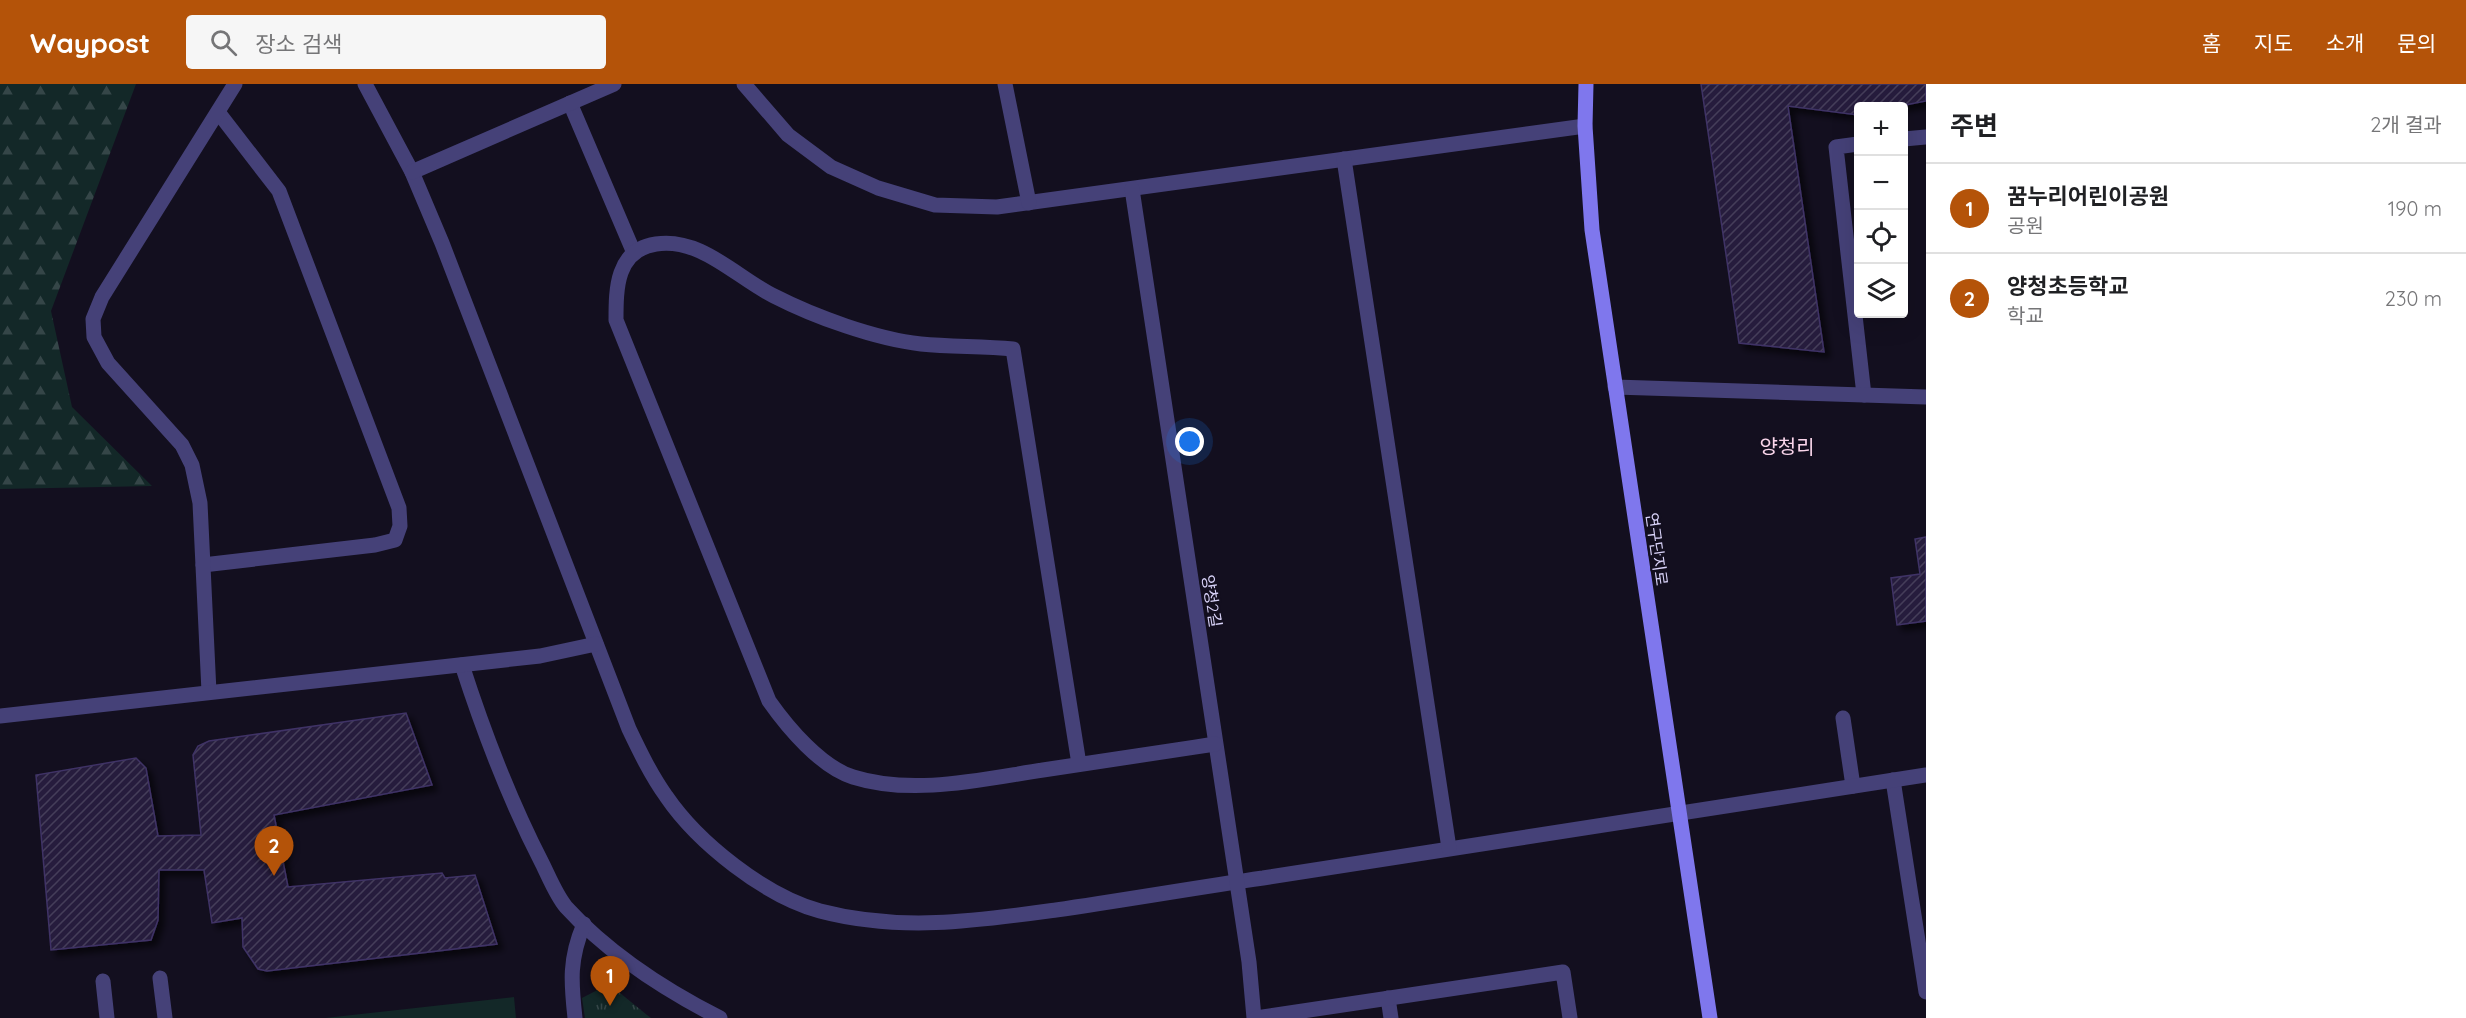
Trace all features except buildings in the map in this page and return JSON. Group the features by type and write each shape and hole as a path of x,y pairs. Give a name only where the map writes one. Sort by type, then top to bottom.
{"street":[{"path":"209,693 200,503 192,465 182,445 108,363 94,337 93,320 102,297 235,84"},
{"path":"365,84 412,172 629,729 667,798 695,832 734,864 777,893 818,910 882,922 932,924 1089,905 1926,775"},
{"path":"412,172 614,84"},
{"path":"744,84 788,135 831,167 878,188 935,205 997,207 1585,126"},
{"path":"1005,84 1029,203"},
{"name":"연구단지로","path":"1587,84 1585,126 1592,230 1710,1018"},
{"path":"570,103 634,253"},
{"path":"203,565 375,545 395,540 400,526 399,508 279,191 218,112"},
{"path":"1908,139 1926,137"},
{"path":"1854,145 1836,147 1864,395"},
{"path":"1344,159 1449,848"},
{"name":"양청2길","path":"1132,189 1255,1018"},
{"path":"1079,764 1012,349 920,344 860,330 774,296 686,245 655,244 634,253 621,267 616,291 616,320 769,702 787,726 816,754 851,777 899,785 974,780 1215,744"},
{"path":"1615,387 1926,397"},
{"path":"0,716 540,656 596,644"},
{"path":"462,665 498,771 564,905 639,969 688,1001 720,1018"},
{"path":"1843,717 1853,786"},
{"path":"1893,780 1926,992"},
{"path":"575,1018 570,970 576,943 584,924"},
{"path":"1255,1018 1563,972 1570,1018"},
{"path":"160,978 165,1018"},
{"path":"103,981 107,1018"},
{"path":"1388,998 1391,1018"}],"green space":[{"path":"0,84 136,84 51,311 72,407 152,486 0,489"},
{"path":"609,984 651,1018 585,1018 582,998"},
{"path":"514,997 516,1018 325,1018"}],"place":[{"name":"양청초등학교","path":"274,876"},
{"name":"꿈누리어린이공원","path":"610,1006"}],"district":[{"name":"양청리","path":"1787,447"}]}
